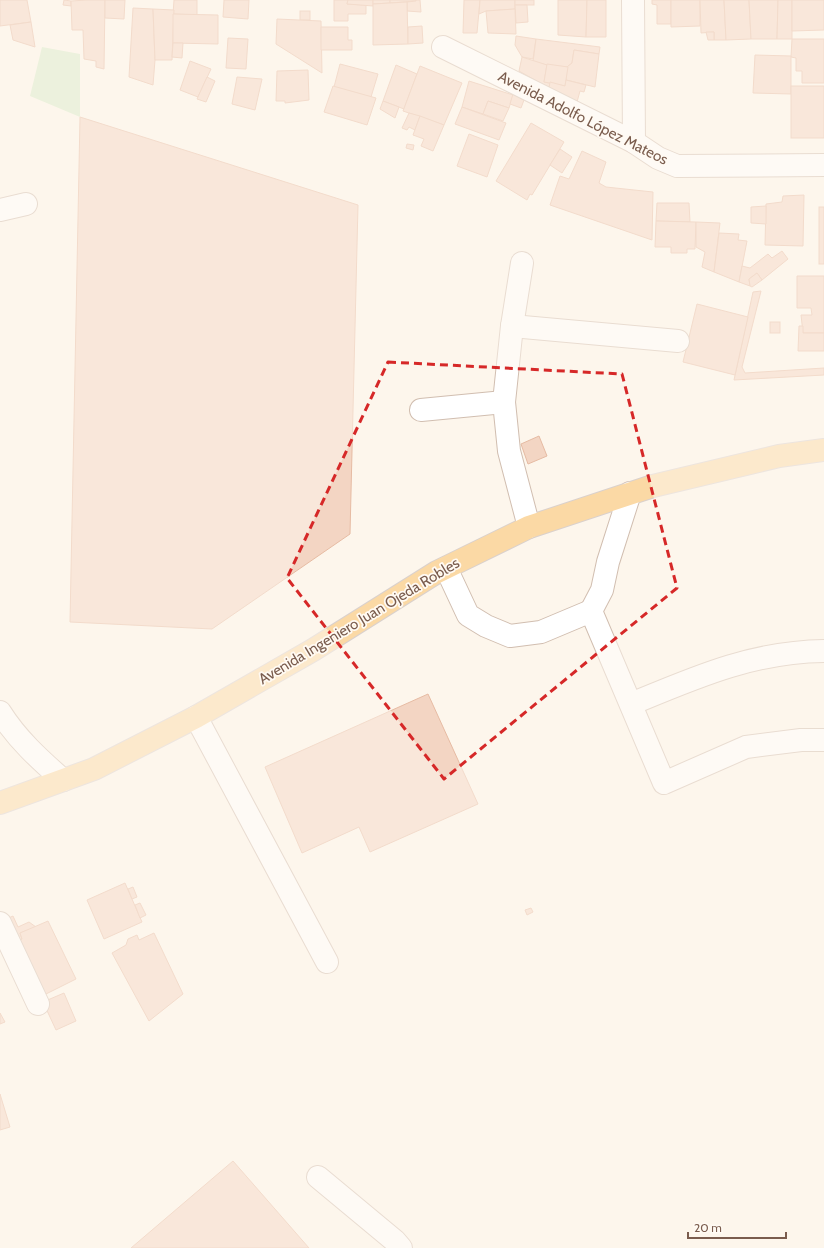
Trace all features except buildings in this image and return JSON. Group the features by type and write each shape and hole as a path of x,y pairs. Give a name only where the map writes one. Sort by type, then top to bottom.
{"main road":[{"name":"Avenida Ingeniero Juan Ojeda Robles","path":"0,803 94,769 196,717 313,650 446,568 529,527 653,486 779,456 824,450"}],"street":[{"path":"633,0 634,142"},
{"name":"Avenida Adolfo López Mateos","path":"443,47 634,142 658,158 677,166 824,165"},
{"path":"0,210 26,204"},
{"path":"522,263 512,326 504,402 509,451 529,527"},
{"path":"512,326 678,341"},
{"path":"421,410 504,402"},
{"path":"446,568 468,615 486,626 510,636 542,632 591,611 602,590 608,562 630,493"},
{"path":"591,611 664,782 746,747 801,740 824,740"},
{"path":"631,704 711,671 748,660 807,651 824,651"},
{"path":"0,712 18,738 37,758 63,780"},
{"path":"196,717 327,962"},
{"path":"0,923 38,1004"},
{"path":"318,1177 395,1241 401,1248"}],"highlighted area":[{"path":"388,362 622,374 677,588 444,779 287,578"}],"green space":[{"path":"42,47 80,54 80,117 30,96"}]}
